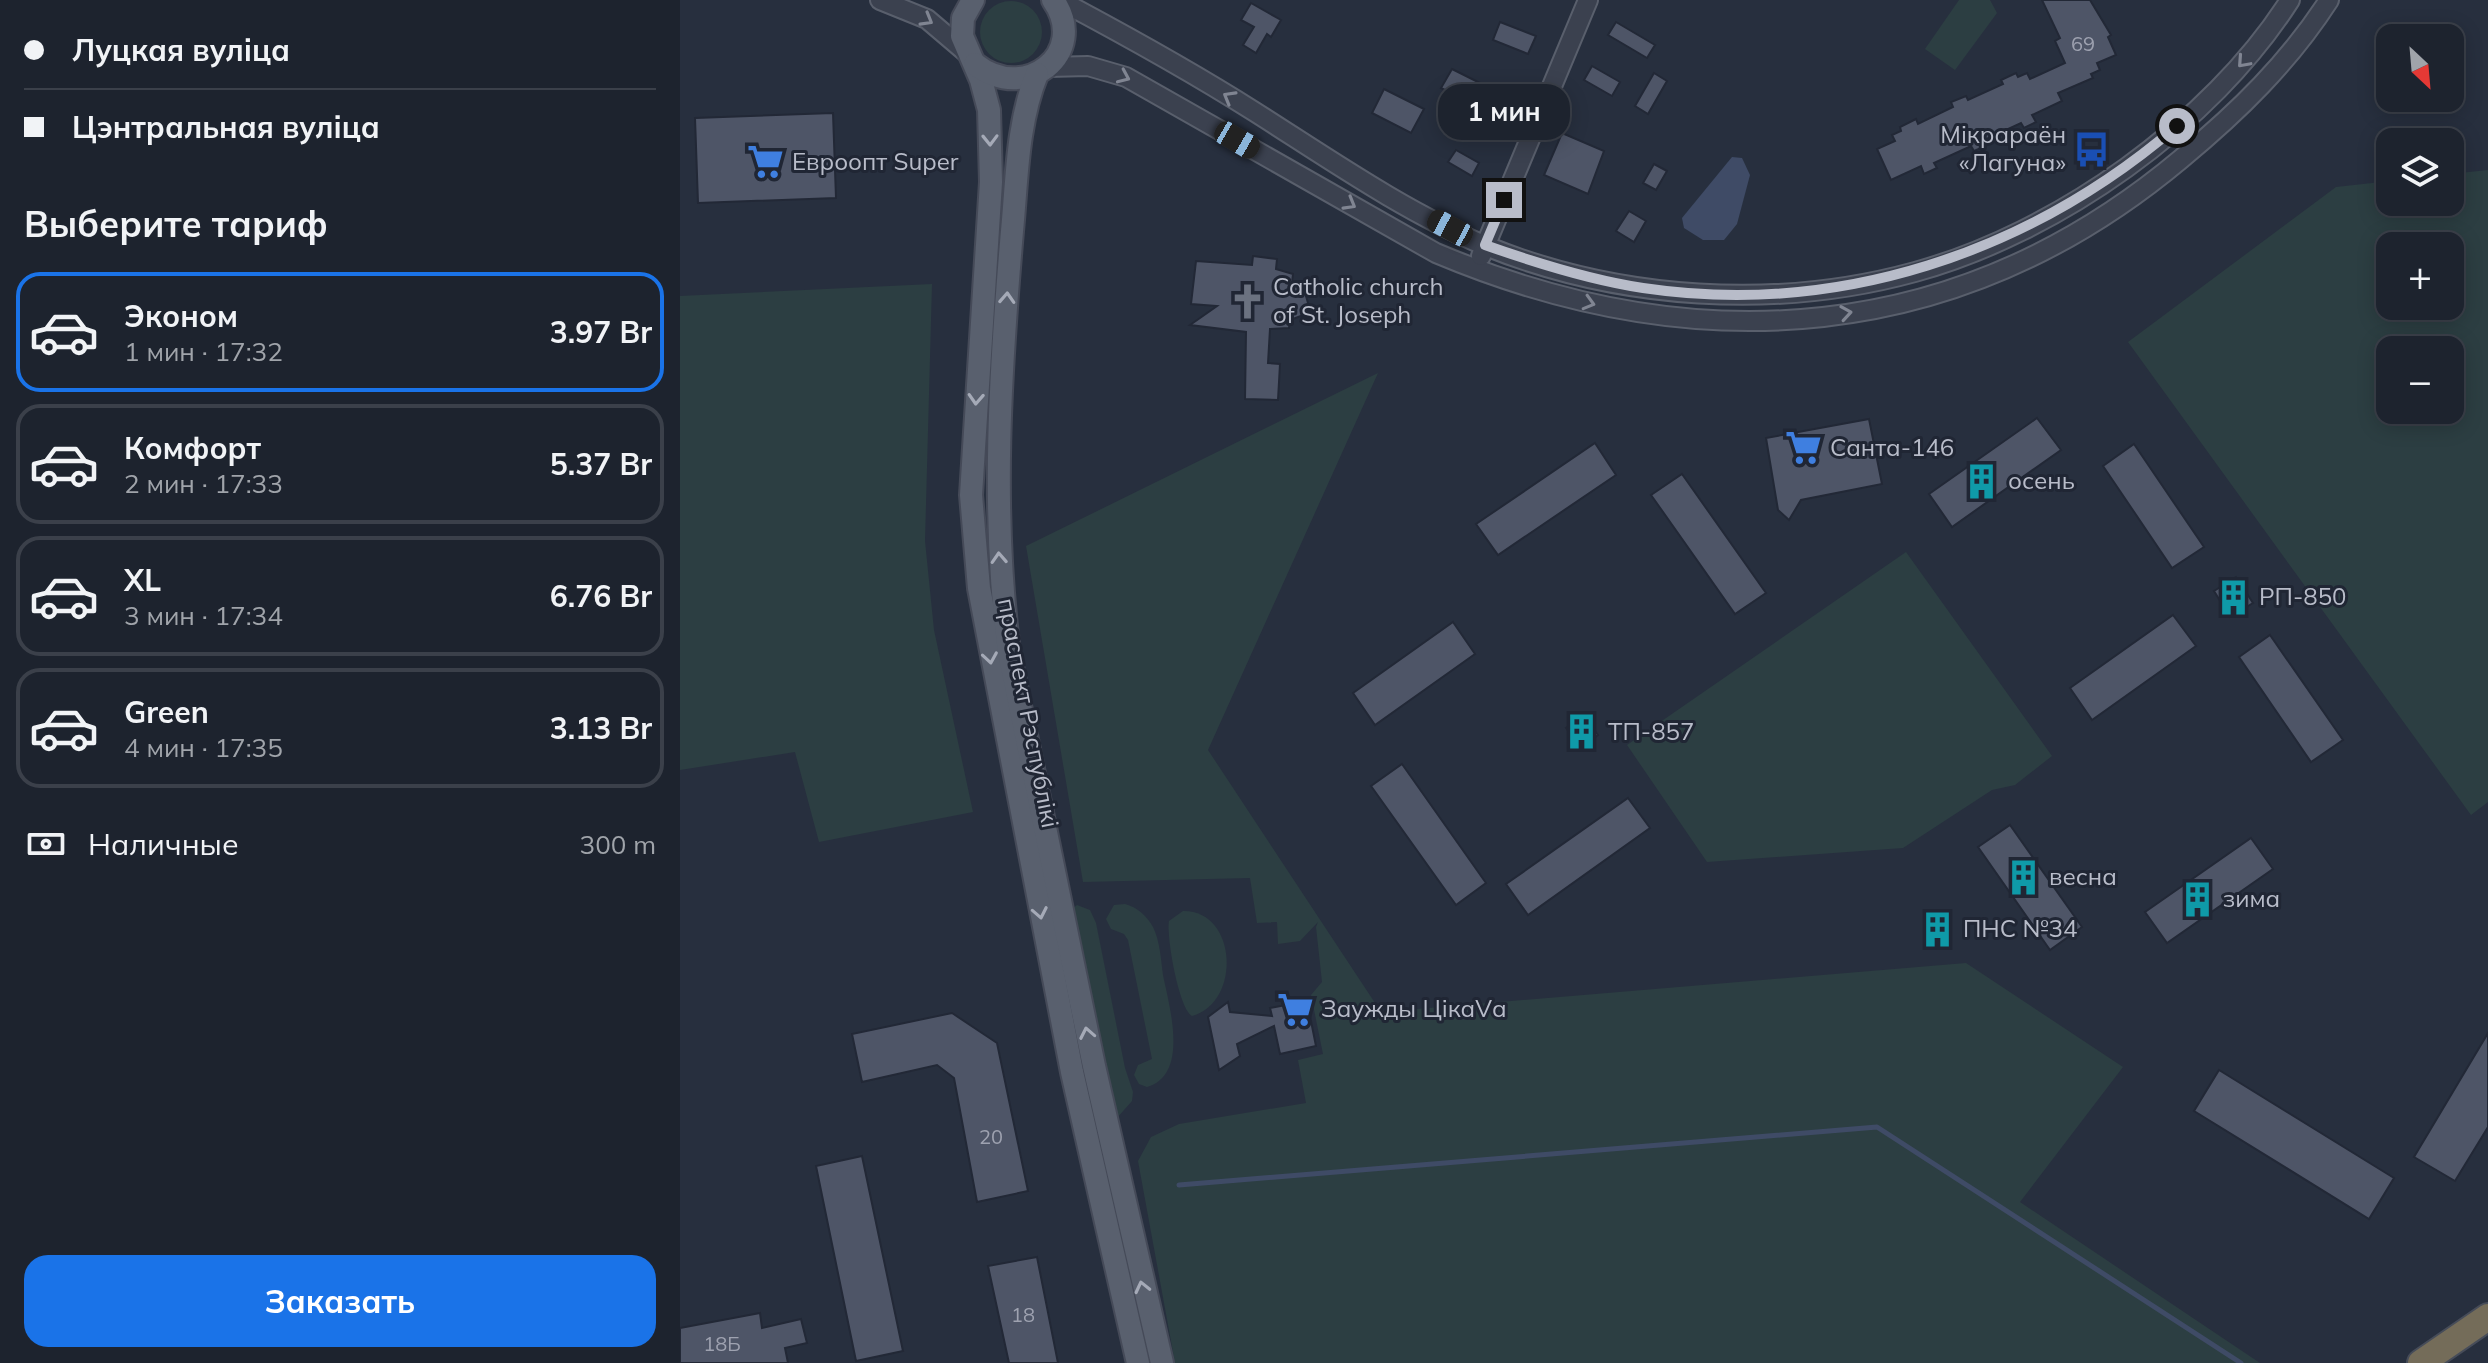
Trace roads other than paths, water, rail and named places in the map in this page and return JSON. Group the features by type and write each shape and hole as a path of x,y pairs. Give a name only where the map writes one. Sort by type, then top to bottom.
{"highway":[{"path":"2436,1359 2488,1317"}],"main road":[{"name":"праспект Рэспублікі","path":"973,0 963,18 962,36 989,110 991,182 971,495 979,588 1072,1072 1138,1363"},
{"name":"праспект Рэспублікі","path":"1053,0 1063,23 1063,39 1042,71 1024,110 1007,285 996,502 1001,589 1009,652 1094,1066 1162,1363"},
{"path":"971,58 988,75 1004,80 1021,80 1042,71"}],"street":[{"path":"880,0 927,19 971,58"},
{"path":"1059,0 1250,109 1363,181 1485,245 1614,283 1688,293 1793,291 1915,272 2021,229 2067,205 2141,157 2244,63 2290,0"},
{"path":"1476,270 1588,0"},
{"path":"1042,71 1088,66 1126,77 1436,253 1476,270 1616,311 1702,322 1796,321 1920,299 1959,287 2070,236 2155,181 2264,85 2329,0"}],"water":[{"path":"1732,157 1742,158 1750,175 1737,224 1724,240 1703,240 1684,228 1682,218"}],"waterway":[{"path":"1179,1185 1877,1127 2241,1363"}],"place":[{"name":"Мікрараён «Лагуна»","path":"2092,149"},
{"name":"Евроопт Super","path":"766,162"},
{"name":"Catholic church of St. Joseph","path":"1247,301"},
{"name":"Санта-146","path":"1804,448"},
{"name":"осень","path":"1982,481"},
{"name":"РП-850","path":"2233,597"},
{"name":"ТП-857","path":"1582,732"},
{"name":"весна","path":"2023,877"},
{"name":"зима","path":"2197,899"},
{"name":"ПНС №34","path":"1937,929"},
{"name":"Заужды ЦікаVа","path":"1295,1009"}]}
